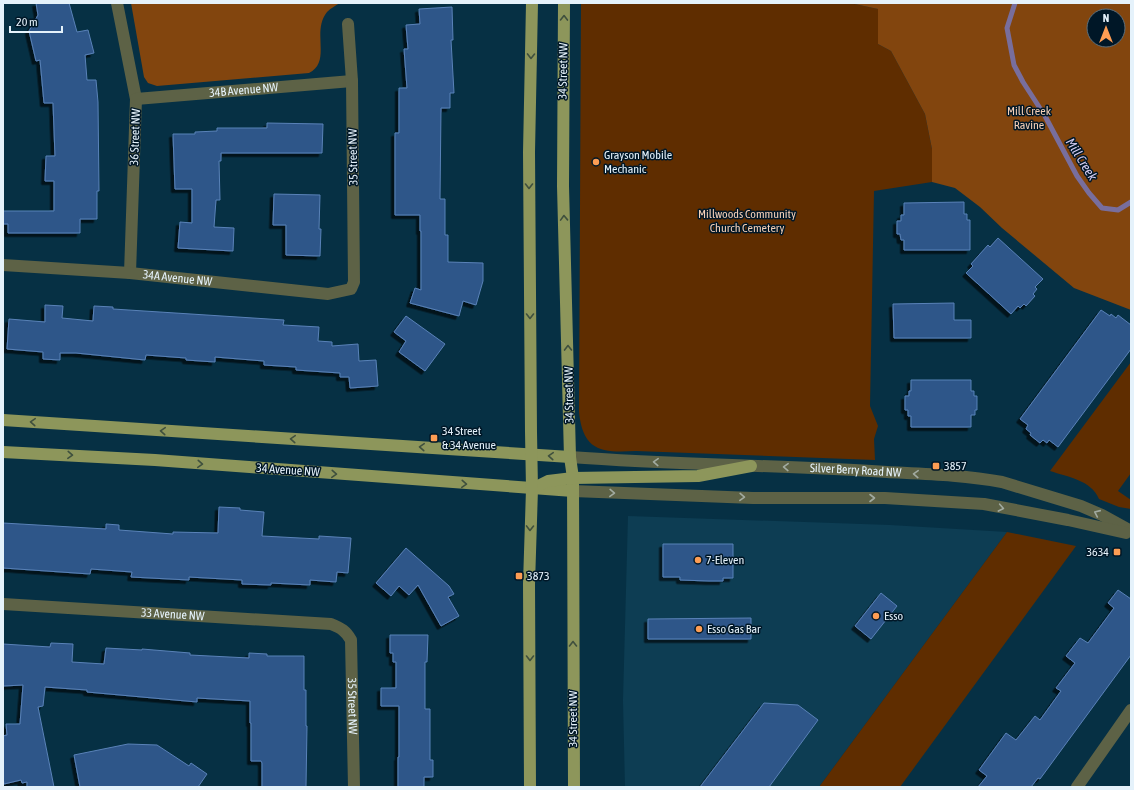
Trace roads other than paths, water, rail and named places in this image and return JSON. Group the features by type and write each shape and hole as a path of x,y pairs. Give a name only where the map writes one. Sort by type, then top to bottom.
{"main road":[{"path":"530,787 529,584 532,489 529,152 532,3"},
{"name":"34 Street NW","path":"564,3 563,186 566,246 570,457 573,491 574,787"},
{"path":"3,420 570,457"},
{"name":"34 Avenue NW","path":"3,452 155,460 573,491"},
{"path":"532,489 548,481 572,478 698,476 751,466"}],"street":[{"name":"36 Street NW","path":"117,3 136,99 130,273"},
{"name":"35 Street NW","path":"348,24 352,81 354,282 351,289"},
{"name":"34B Avenue NW","path":"136,99 352,81"},
{"name":"34A Avenue NW","path":"3,265 130,273 328,294 351,289"},
{"name":"Silver Berry Road NW","path":"570,457 962,476 995,481 1057,498 1102,515 1131,531"},
{"path":"573,491 753,498 885,498 984,504 1131,534"},
{"name":"33 Avenue NW","path":"3,604 331,624 342,628"},
{"name":"35 Street NW","path":"342,628 351,640 354,787"},
{"path":"1077,787 1131,710"}],"waterway":[{"name":"Mill Creek","path":"1015,3 1007,28 1014,65 1045,116 1077,176 1102,208 1118,210 1131,202"}],"place":[{"name":"Grayson Mobile Mechanic","path":"596,162"},
{"name":"34 Street & 34 Avenue","path":"434,438"},
{"name":"3857","path":"936,466"},
{"name":"3634","path":"1117,552"},
{"name":"7-Eleven","path":"698,560"},
{"name":"3873","path":"519,576"},
{"name":"Esso","path":"876,616"},
{"name":"Esso Gas Bar","path":"699,629"}],"park label":[{"name":"Mill Creek Ravine","path":"1029,118"},
{"name":"Millwoods Community Church Cemetery","path":"747,221"}]}
